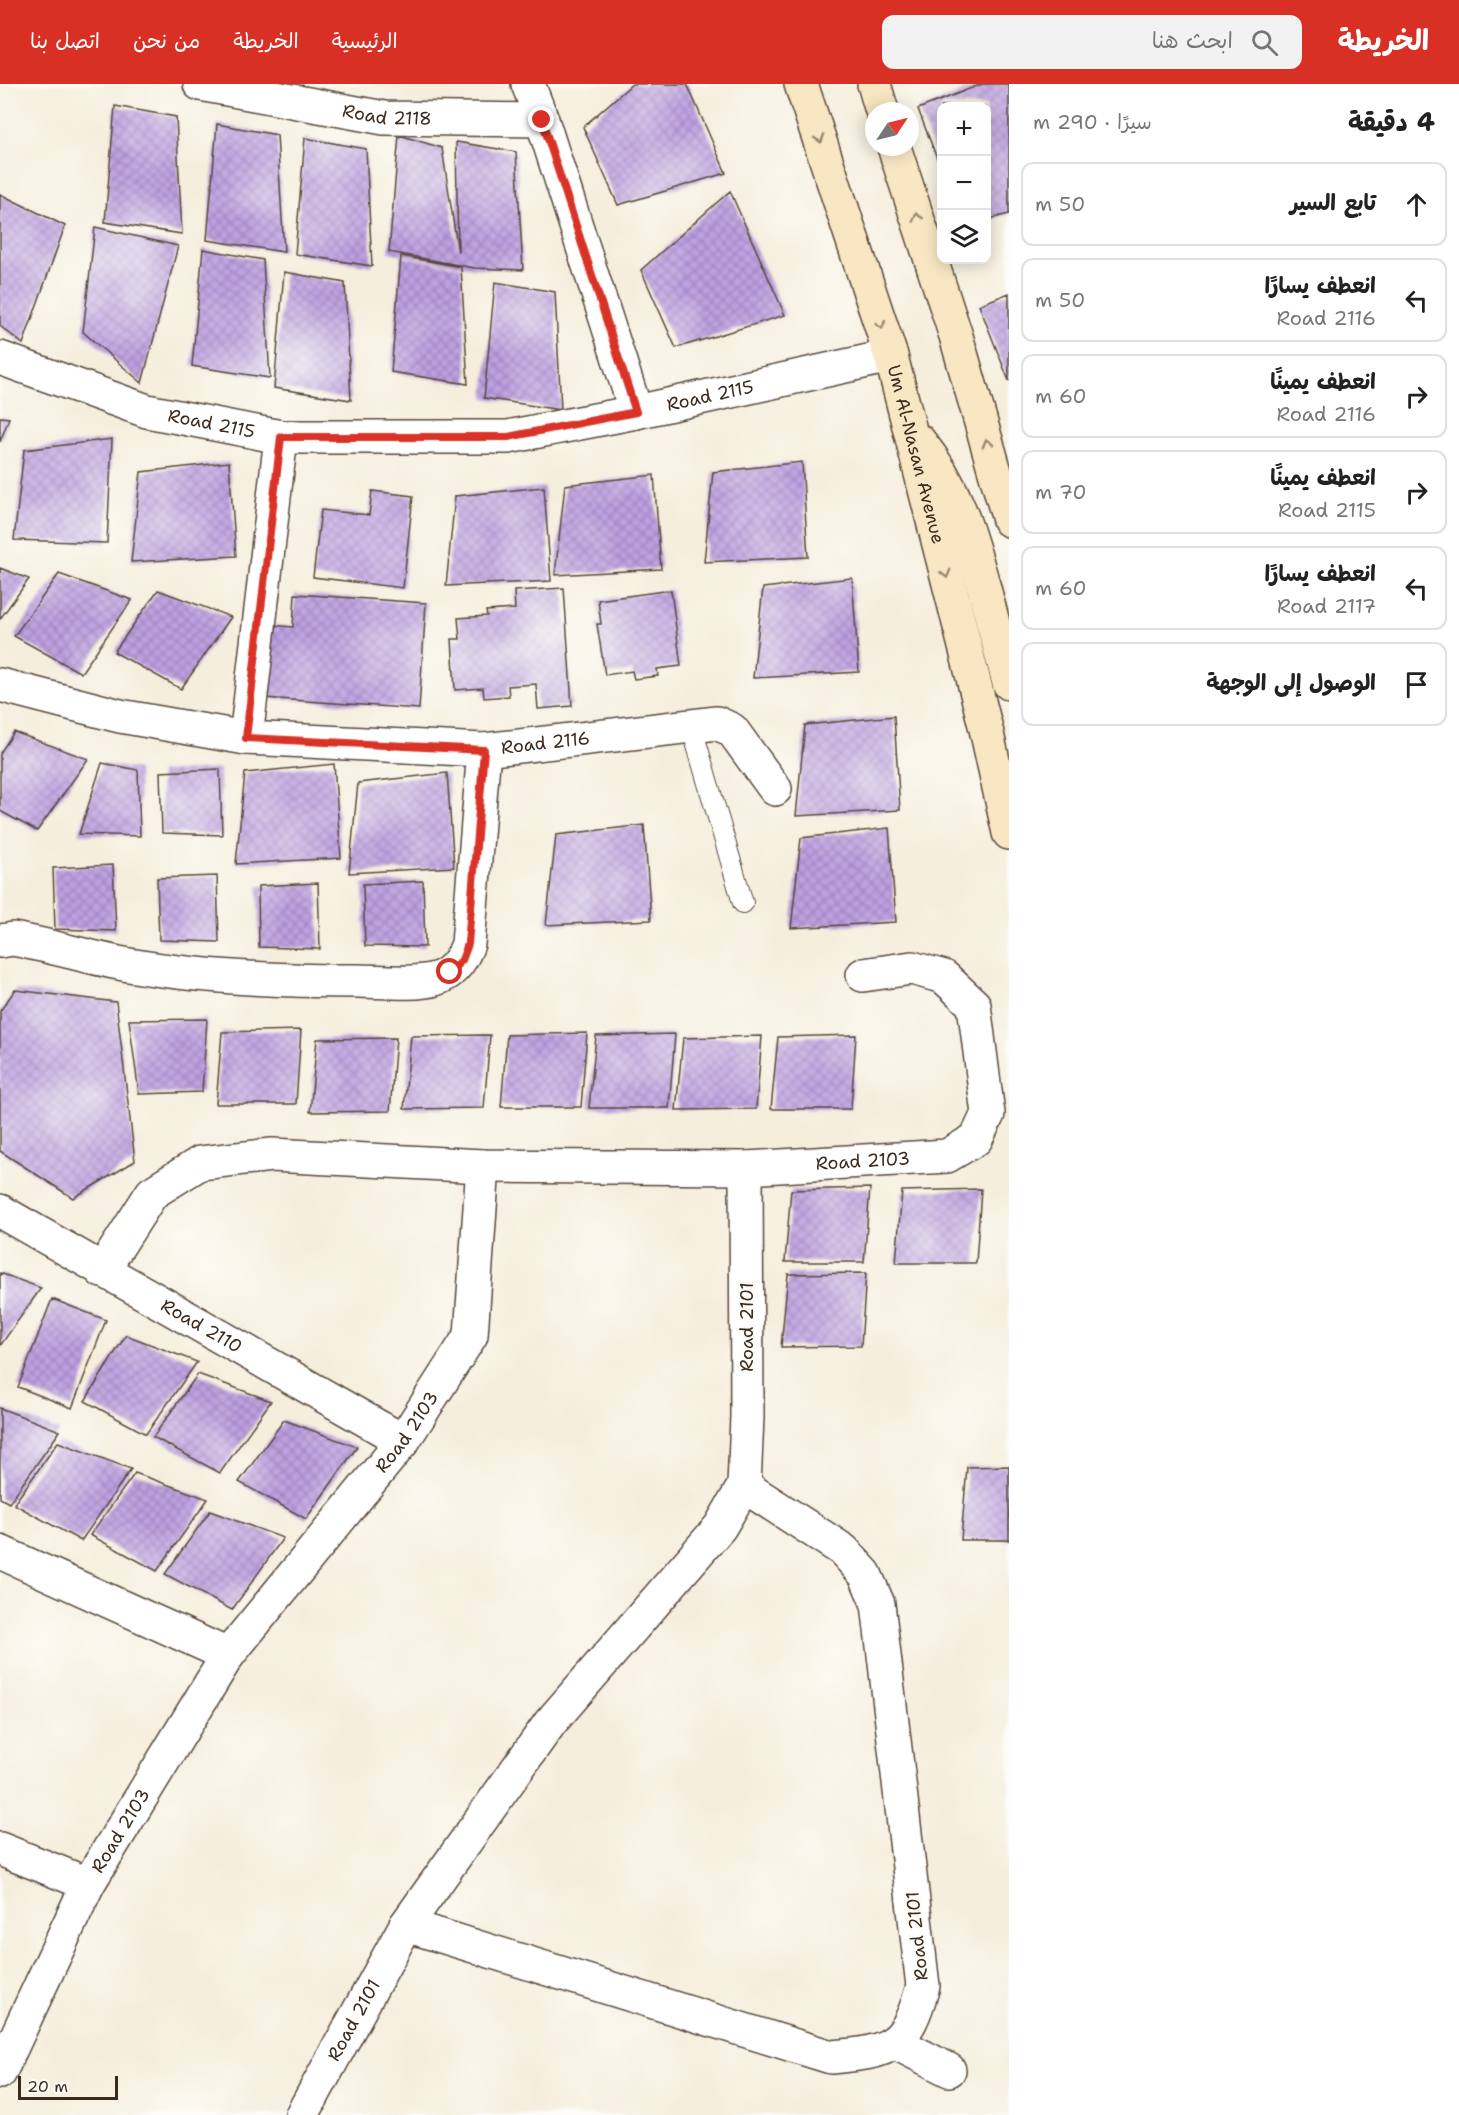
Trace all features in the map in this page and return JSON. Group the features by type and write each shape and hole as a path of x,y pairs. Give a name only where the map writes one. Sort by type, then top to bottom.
{"main road":[{"name":"Um Al-Nasan Avenue","path":"801,84 891,356 986,729 1009,833"},
{"path":"874,84 879,102"},
{"path":"897,156 956,336 1009,520"},
{"path":"908,428 944,475 961,511 1009,683"}],"street":[{"name":"Road 2118","path":"200,84 384,118 542,120"},
{"path":"528,84 542,120 636,412"},
{"name":"Road 2115","path":"0,357 147,411 281,437 508,437 636,412 891,356"},
{"path":"246,738 281,437"},
{"name":"Road 2116","path":"0,685 120,716 246,738 484,750 717,723 732,730 775,789"},
{"path":"0,941 21,941 129,965 262,979 328,981 435,979 450,972 462,960 468,944 484,750"},
{"name":"Road 2103","path":"102,1271 152,1193 200,1163 272,1155 483,1166 746,1168 947,1156 976,1139 988,1114 974,1005 944,977 912,968 863,975"},
{"name":"Road 2103","path":"0,2072 88,1884 228,1655 403,1441 471,1335 483,1166"},
{"name":"Road 2101","path":"302,2115 406,1925 550,1723 720,1527 744,1486 747,1417 746,1168"},
{"name":"Road 2110","path":"0,1211 403,1441"},
{"name":"Road 2101","path":"744,1486 843,1550 865,1574 878,1604 923,1986 915,2016 896,2043"},
{"path":"0,1552 228,1655"},
{"name":"Road 2103","path":"0,1849 88,1884"},
{"path":"406,1925 831,2057 867,2054 896,2043 949,2070"}],"lane":[{"path":"692,725 743,903"}],"building":[{"path":"632,84 687,84 726,173 618,205 583,127"},
{"path":"982,84 1009,84 1009,214 991,219 991,102 937,102 937,159 919,109"},
{"path":"115,106 176,117 182,234 105,222"},
{"path":"217,124 277,135 284,252 207,240"},
{"path":"399,135 442,148 458,252 456,142 516,152 523,270 474,268 389,252"},
{"path":"305,138 366,149 372,266 295,254"},
{"path":"730,191 785,315 676,348 641,270"},
{"path":"0,194 65,226 23,344 0,326"},
{"path":"95,227 178,246 142,383 83,332"},
{"path":"203,249 263,260 270,378 192,366"},
{"path":"401,256 461,267 468,384 391,372"},
{"path":"284,272 345,283 351,400 274,388"},
{"path":"495,282 555,292 561,410 484,398"},
{"path":"1009,293 1009,381 979,305"},
{"path":"0,417 9,418 0,442"},
{"path":"112,439 107,543 14,540 24,450"},
{"path":"229,462 236,556 131,562 141,472"},
{"path":"802,462 808,557 704,562 713,472"},
{"path":"654,475 661,569 555,575 565,485"},
{"path":"544,487 551,581 446,586 455,496"},
{"path":"372,491 413,496 403,588 313,577 321,510 369,515"},
{"path":"0,568 29,579 0,619"},
{"path":"59,574 132,600 81,673 14,636"},
{"path":"852,578 859,672 753,678 763,588"},
{"path":"564,588 572,706 538,709 536,684 508,686 509,696 484,698 483,688 455,690 452,639 460,639 458,618 487,616 486,611 515,609 514,591"},
{"path":"158,590 231,617 181,689 114,652"},
{"path":"671,590 681,666 657,669 658,676 634,679 632,671 605,675 597,624 601,624 598,600"},
{"path":"295,594 426,603 419,709 264,698 269,625 293,627"},
{"path":"894,716 900,810 796,816 805,725"},
{"path":"14,732 88,759 37,831 0,811 0,753"},
{"path":"102,763 138,770 140,836 79,834"},
{"path":"334,764 341,858 236,864 245,773"},
{"path":"220,769 222,835 162,833 160,772"},
{"path":"447,773 454,867 349,873 358,783"},
{"path":"644,825 651,920 546,925 556,835"},
{"path":"889,828 896,922 791,928 801,838"},
{"path":"113,865 116,931 55,929 53,868"},
{"path":"217,876 219,942 159,940 157,878"},
{"path":"423,881 425,947 365,946 363,884"},
{"path":"318,883 320,949 259,947 258,886"},
{"path":"15,990 116,1002 135,1161 73,1198 0,1151 0,1011"},
{"path":"207,1019 202,1092 139,1094 129,1020"},
{"path":"301,1030 296,1104 216,1104 222,1032"},
{"path":"587,1033 581,1107 501,1107 507,1035"},
{"path":"675,1034 669,1108 589,1108 596,1036"},
{"path":"490,1035 484,1108 404,1109 411,1036"},
{"path":"856,1035 851,1109 771,1109 778,1037"},
{"path":"762,1036 756,1109 676,1110 683,1038"},
{"path":"396,1038 390,1111 310,1112 317,1039"},
{"path":"870,1188 864,1262 785,1262 791,1190"},
{"path":"981,1189 976,1263 896,1263 902,1191"},
{"path":"0,1273 41,1288 0,1346"},
{"path":"866,1273 861,1346 781,1347 788,1274"},
{"path":"52,1299 106,1320 72,1408 18,1387"},
{"path":"126,1335 197,1362 146,1434 85,1401"},
{"path":"198,1374 271,1401 220,1473 153,1437"},
{"path":"0,1408 60,1431 9,1503 0,1498"},
{"path":"284,1420 357,1447 306,1519 239,1482"},
{"path":"58,1442 131,1469 81,1541 14,1504"},
{"path":"1009,1466 1009,1540 961,1540 967,1467"},
{"path":"135,1473 208,1499 157,1571 90,1535"},
{"path":"210,1511 283,1538 232,1610 165,1574"}],"route":[{"path":"450,972 462,960 468,944 484,750 246,738 281,437 508,437 636,412 542,120"}]}
